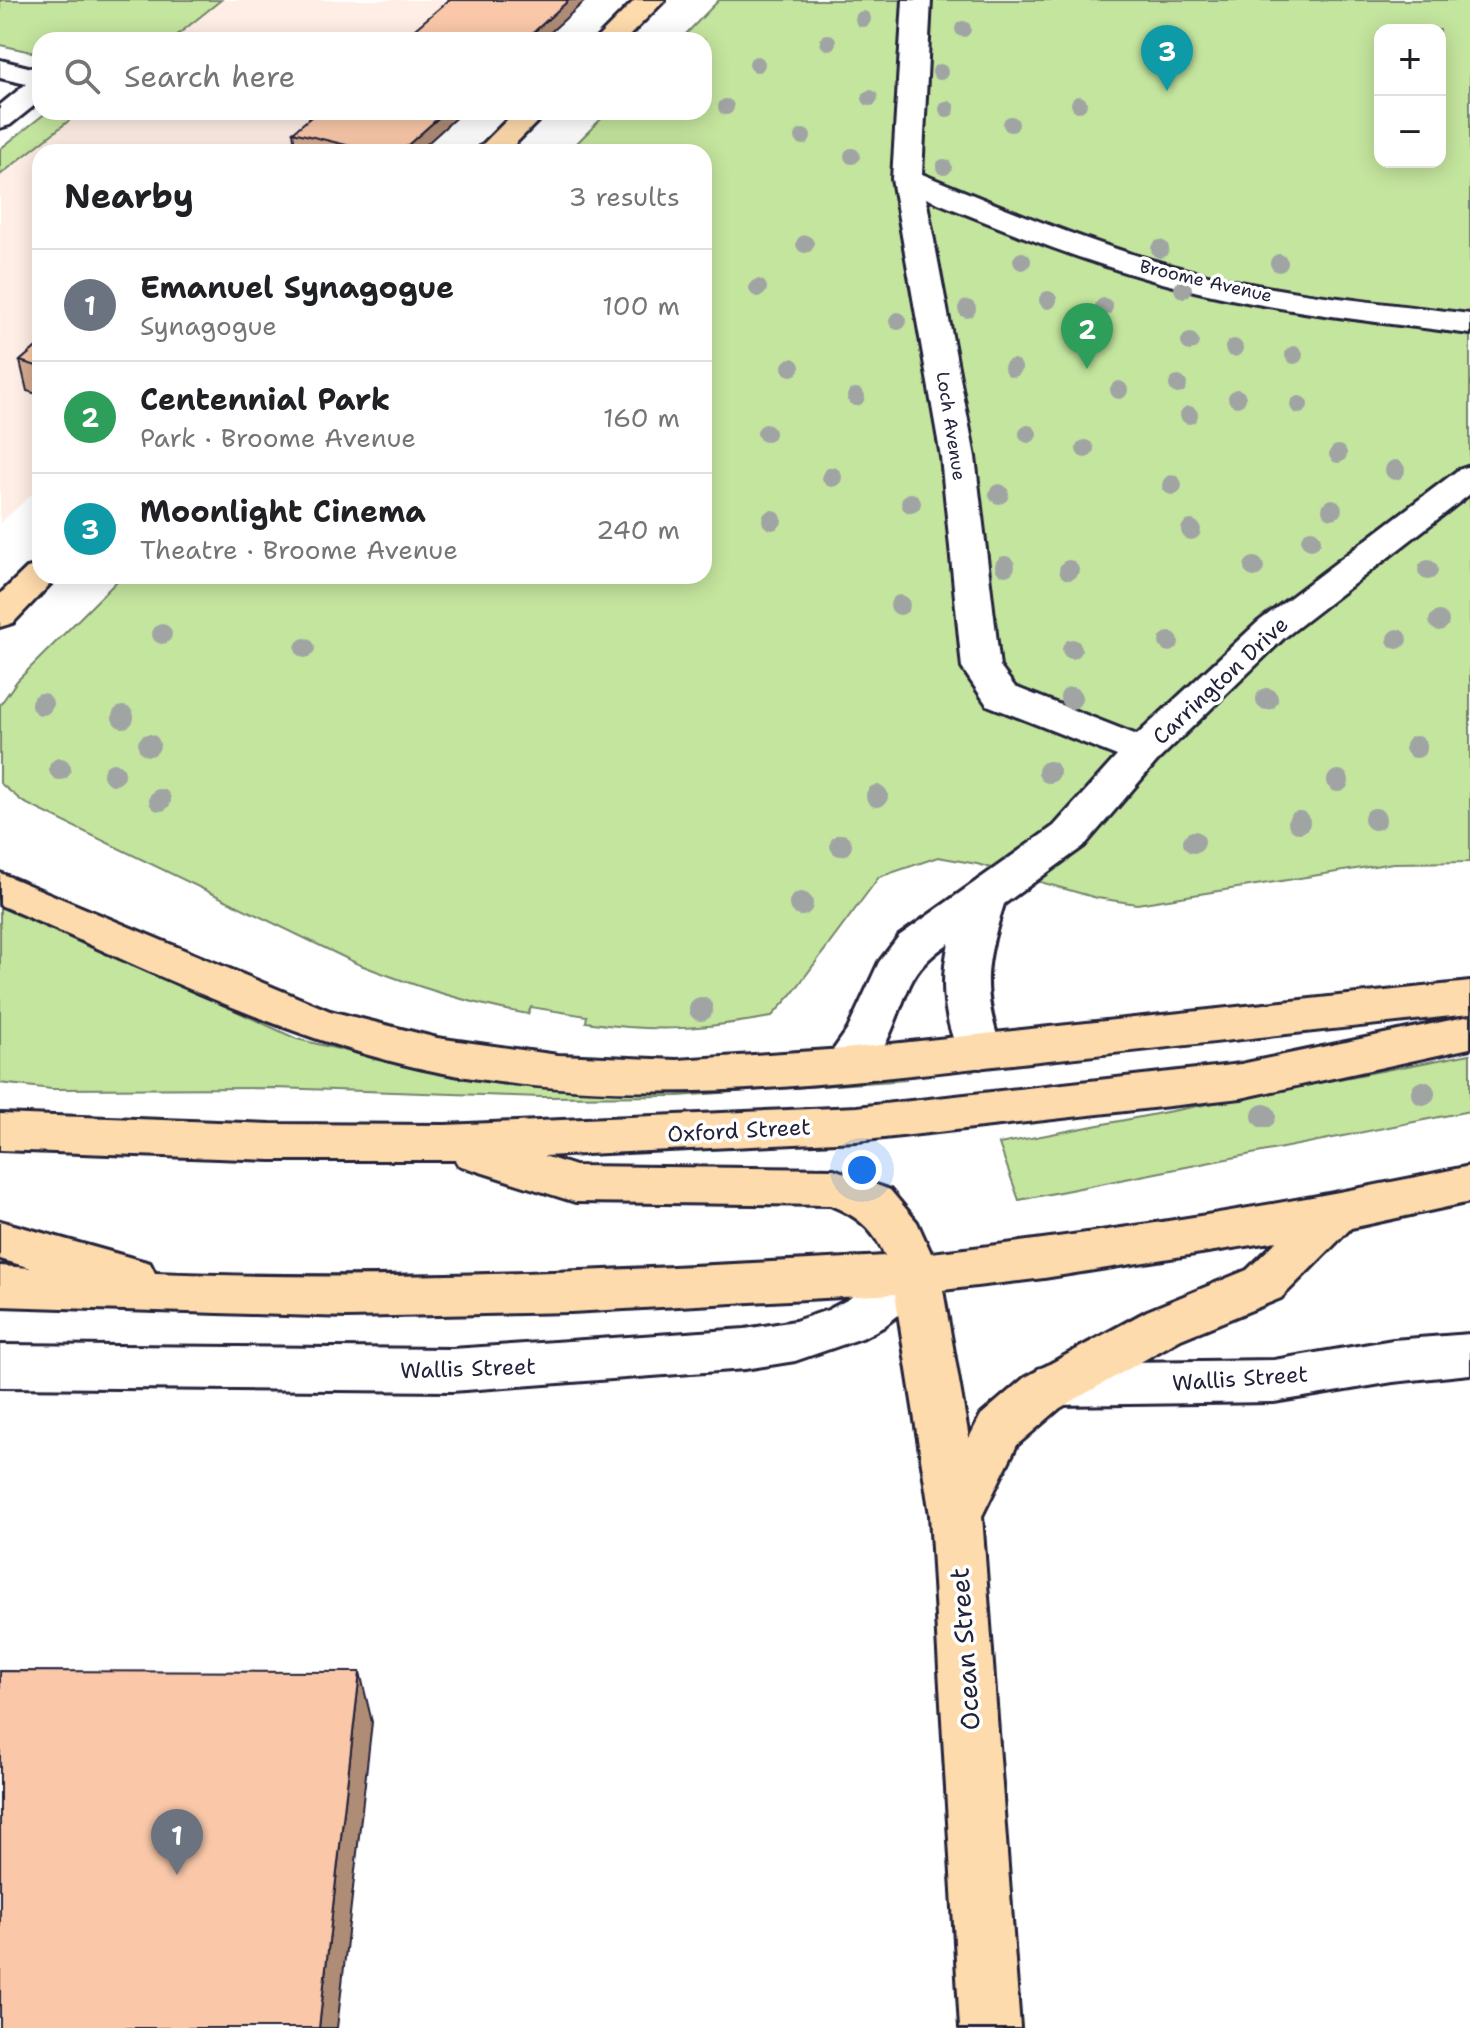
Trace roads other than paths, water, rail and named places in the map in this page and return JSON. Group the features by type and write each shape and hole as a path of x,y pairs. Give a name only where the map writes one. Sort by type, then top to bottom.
{"main road":[{"path":"617,32 651,0"},
{"path":"498,144 524,120"},
{"path":"0,615 32,584"},
{"path":"0,888 290,1014 362,1037 437,1055 558,1072 644,1077 844,1066 1470,998"},
{"name":"Oxford Street","path":"0,1132 271,1142 445,1143 798,1128 935,1116 1241,1081 1470,1032"},
{"name":"Ocean Street","path":"445,1143 575,1184 834,1187 873,1203 900,1235 916,1274 956,1515 990,2028"},
{"path":"0,1286 347,1297 571,1292 916,1274 1044,1259 1337,1213 1470,1184"},
{"path":"956,1515 999,1430 1056,1384 1164,1325 1264,1284 1337,1213"},
{"path":"0,1240 73,1258 188,1294"}],"street":[{"name":"Loch Avenue","path":"917,0 907,179 958,457 981,668 1001,696 1143,752"},
{"path":"0,69 32,77"},
{"path":"0,119 32,93"},
{"name":"Broome Avenue","path":"907,179 1044,235 1180,278 1309,304 1470,324"},
{"name":"Carrington Drive","path":"844,1066 870,1031 894,973 904,957 929,935 1069,836 1143,752 1271,630 1470,477"},
{"path":"980,1051 966,1012 963,981 984,899"},
{"name":"Wallis Street","path":"0,1366 452,1370 745,1349 795,1341 845,1324 866,1313 916,1274"},
{"name":"Wallis Street","path":"1056,1384 1274,1381 1393,1361 1470,1354"}],"place":[{"name":"Moonlight Cinema","path":"1167,91"},
{"name":"Centennial Park","path":"1087,369"},
{"name":"Emanuel Synagogue","path":"177,1875"}]}
